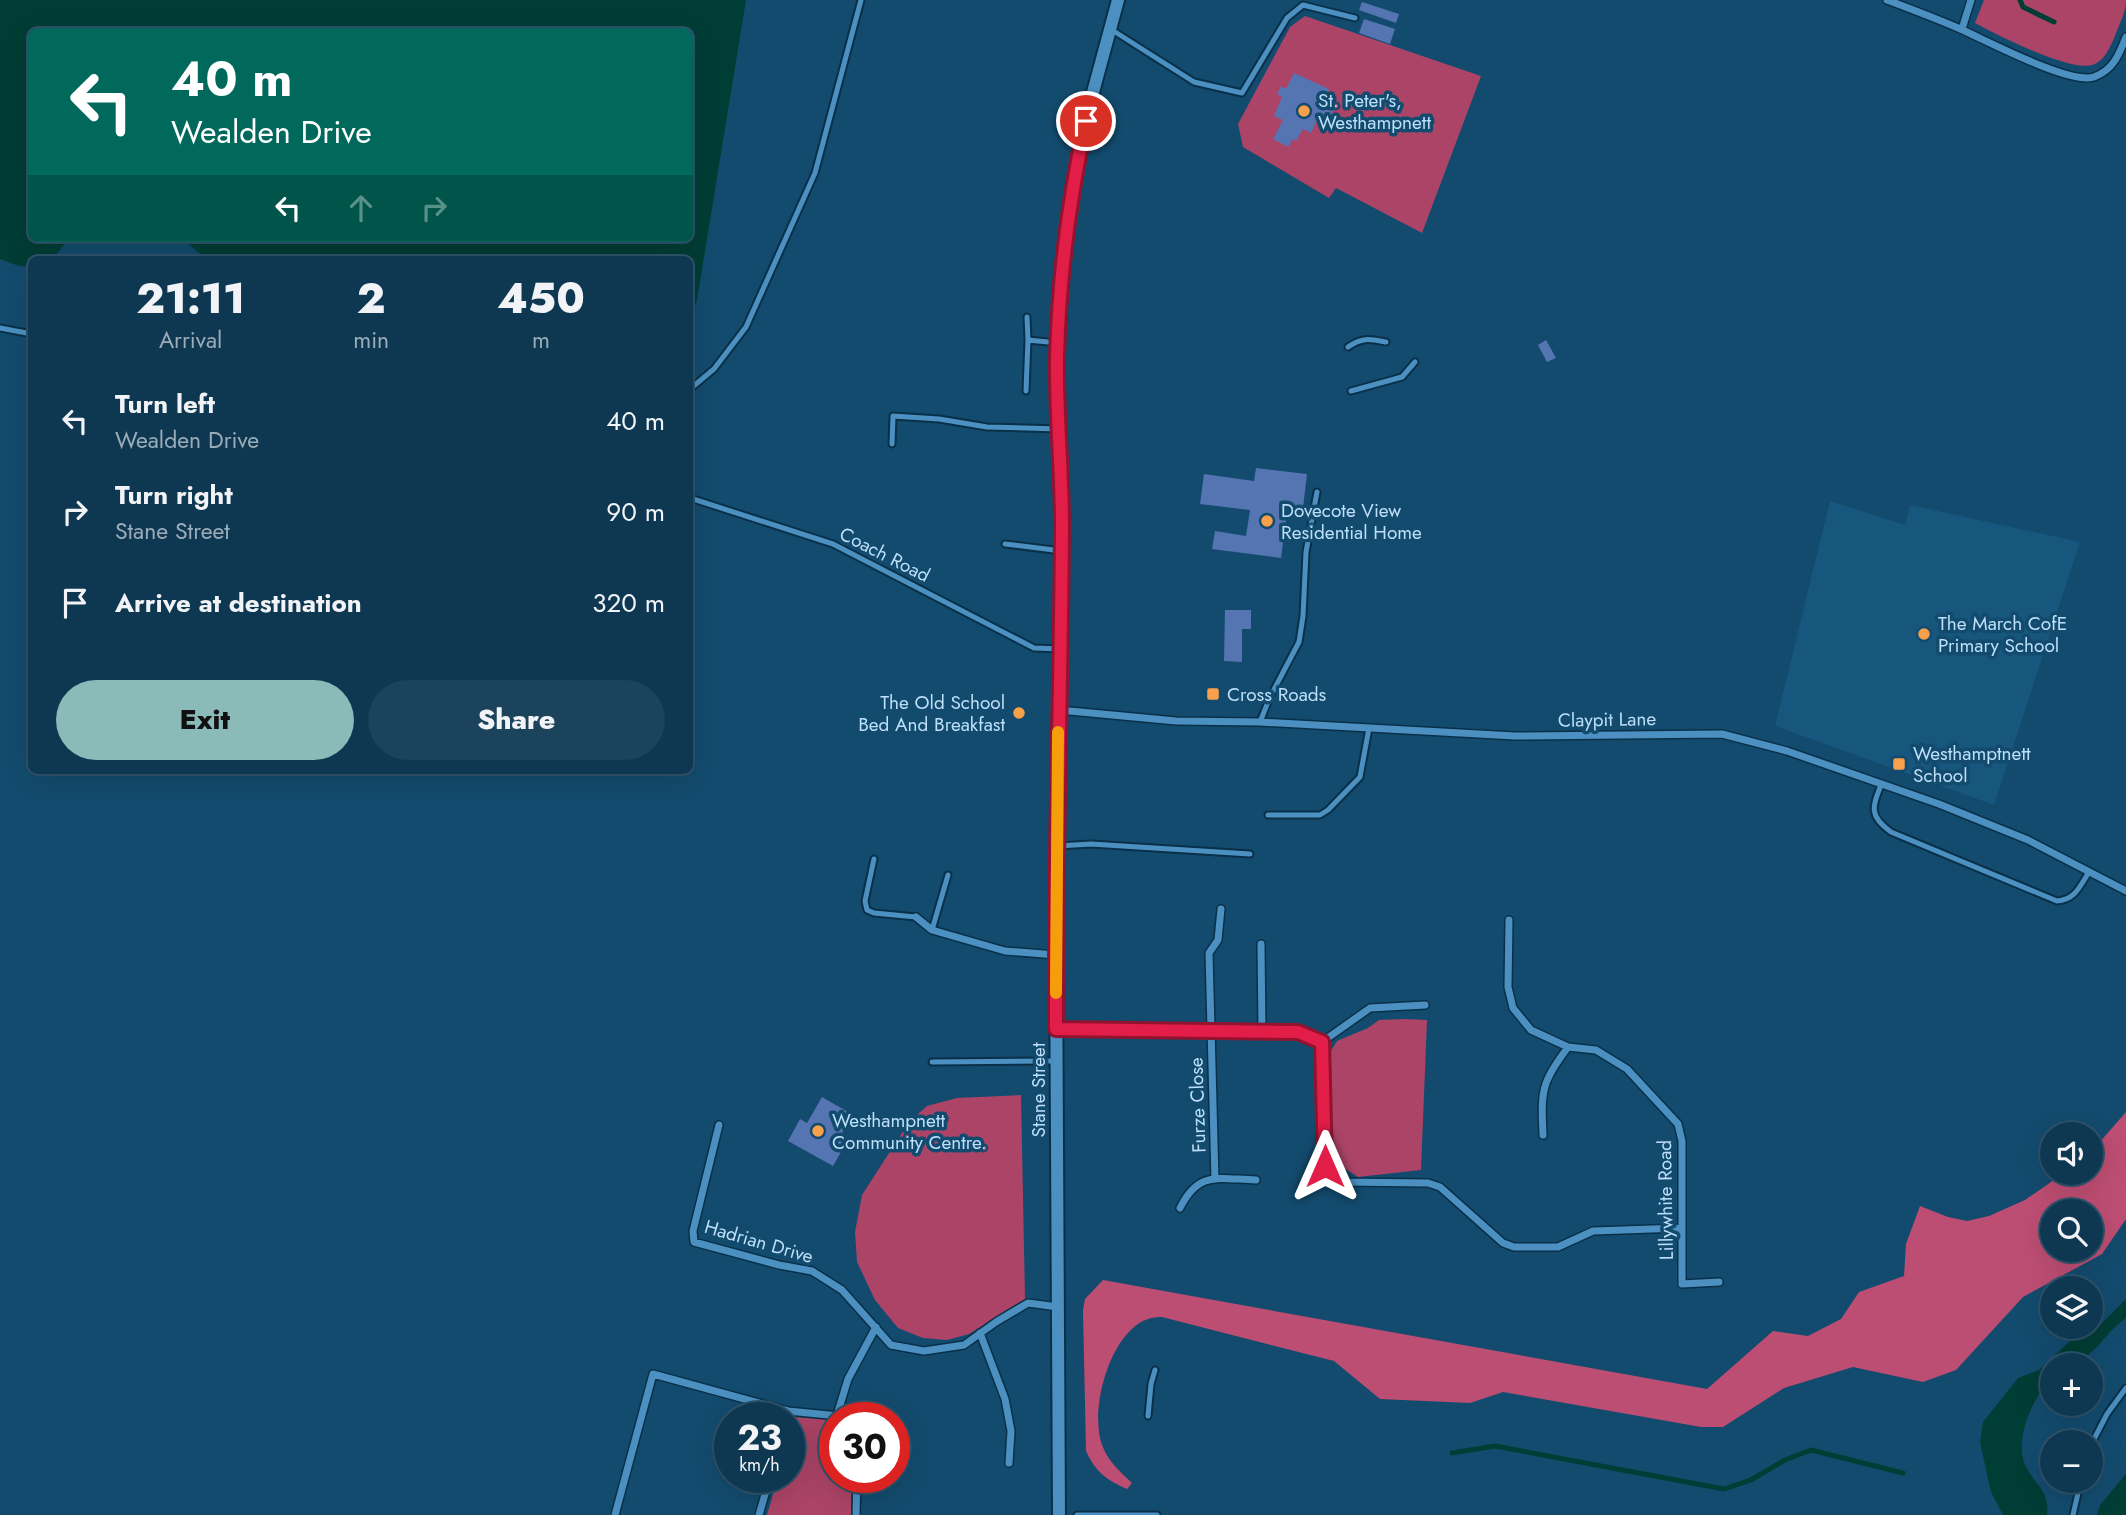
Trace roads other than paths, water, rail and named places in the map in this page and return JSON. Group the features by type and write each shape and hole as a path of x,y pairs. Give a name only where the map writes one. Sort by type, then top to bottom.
{"street":[{"name":"Stane Street","path":"1059,1515 1056,955 1062,551 1058,343 1069,210 1091,96 1118,0"},
{"path":"1887,0 1962,29 2028,60 2076,77 2091,78 2122,60 2126,37"},
{"path":"1962,29 1971,0"},
{"name":"Claypit Lane","path":"1059,710 1176,720 1515,736 1722,734 1787,751 1939,804 2028,840 2126,891"},
{"name":"Furze Close","path":"1214,1179 1209,953 1218,940 1221,909"},
{"path":"916,916 932,930 1005,951 1056,955"},
{"name":"Lillywhite Road","path":"1509,920 1508,986 1513,1008 1531,1030 1568,1047 1596,1050 1627,1069 1678,1124 1682,1141 1682,1284 1719,1282"},
{"path":"1261,944 1262,1031"},
{"path":"1322,1042 1370,1008 1425,1005"},
{"path":"1056,1029 1298,1032 1322,1042"},
{"path":"1322,1042 1325,1166 1342,1182 1428,1184 1440,1187 1503,1243 1514,1247 1558,1247 1593,1231 1682,1228"},
{"path":"1543,1135 1541,1099 1548,1076 1568,1047"},
{"name":"Hadrian Drive","path":"719,1125 692,1231 694,1242 756,1260 812,1271 842,1290 891,1345 924,1351 964,1345 1028,1303 1058,1307"},
{"name":"Furze Close","path":"1180,1208 1188,1192 1198,1182 1214,1179 1255,1180"},
{"path":"841,1402 848,1379 876,1327"},
{"path":"980,1333 1005,1399 1011,1431 1009,1463"},
{"path":"615,1515 653,1374 747,1402"},
{"path":"759,1515 765,1493"},
{"path":"856,1515 857,1493"}],"lane":[{"path":"693,386 714,369 746,327 815,173 861,0"},
{"path":"1109,28 1194,82 1242,93 1287,19 1303,5 1355,18"},
{"path":"1026,391 1027,317"},
{"path":"0,328 28,333"},
{"path":"1348,347 1357,340 1366,338 1386,342"},
{"path":"1028,340 1058,343"},
{"path":"1350,391 1402,377 1415,362"},
{"path":"892,444 893,416 939,419 987,427 1060,429"},
{"path":"1260,722 1299,642 1306,552 1317,492"},
{"name":"Coach Road","path":"693,499 832,544 1034,648 1061,649"},
{"path":"1005,544 1062,551"},
{"path":"1268,816 1320,814 1328,810 1360,777 1369,728"},
{"path":"1881,785 1873,804 1874,816 1891,832 2057,901 2065,901 2073,896 2089,872"},
{"path":"1057,846 1091,845 1250,854"},
{"path":"874,859 864,901 867,910 874,914 916,916"},
{"path":"932,930 948,875"},
{"path":"932,1062 1057,1061"},
{"path":"1148,1416 1155,1370"},
{"path":"2099,1430 2126,1388"},
{"path":"2073,1515 2078,1493"},
{"path":"1077,1515 1157,1515"}],"waterway":[{"path":"2020,0 2023,7 2054,22"},
{"path":"1452,1453 1495,1446 1724,1489 1751,1480 1785,1460 1811,1450 1903,1473"}],"place":[{"name":"St. Peter's, Westhampnett","path":"1304,111"},
{"name":"Dovecote View Residential Home","path":"1267,521"},
{"name":"The March CofE Primary School","path":"1924,634"},
{"name":"Cross Roads","path":"1213,694"},
{"name":"The Old School Bed And Breakfast","path":"1019,713"},
{"name":"Westhamptnett School","path":"1899,764"},
{"name":"Westhampnett Community Centre.","path":"818,1131"}]}
